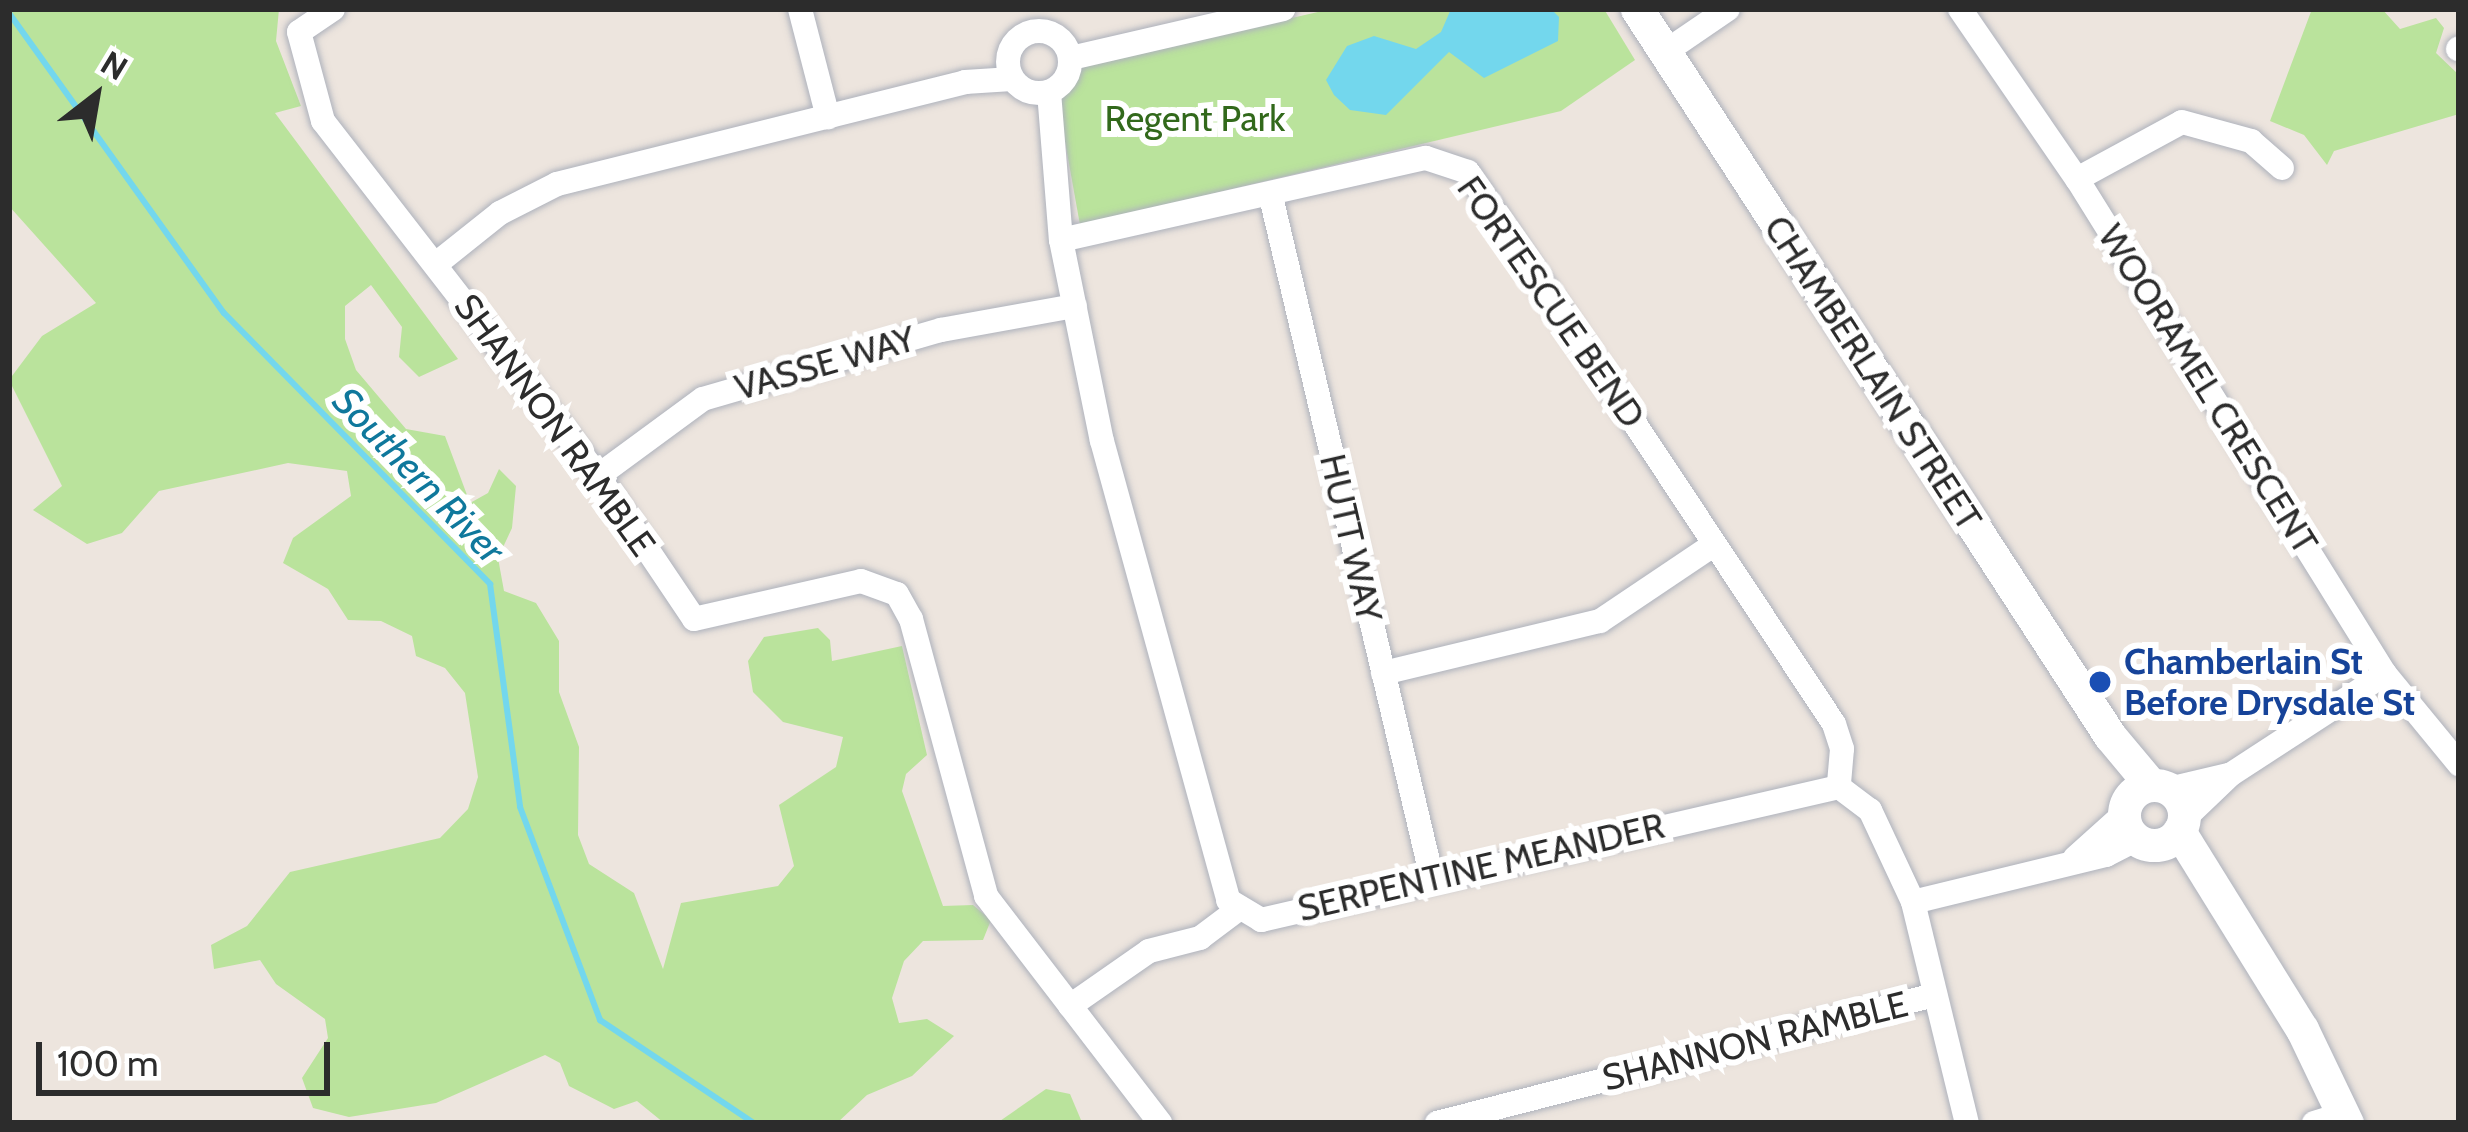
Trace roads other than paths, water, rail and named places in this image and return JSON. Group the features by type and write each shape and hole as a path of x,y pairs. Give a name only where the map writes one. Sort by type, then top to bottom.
{"main road":[{"name":"CHAMBERLAIN STREET","path":"1636,9 2110,736 2154,814 2211,889 2302,1029 2335,1120"}],"street":[{"name":"SHANNON RAMBLE","path":"333,9 299,32 323,121 598,476 694,619 862,581 897,594 911,619 986,896 1160,1123"},
{"path":"800,9 828,117"},
{"path":"1071,58 1283,9"},
{"path":"1665,52 1728,9"},
{"name":"WOORAMEL CRESCENT","path":"1960,9 2077,179 2385,674 2453,748"},
{"path":"1031,20 1057,36 1071,58 1065,80 1049,92 1026,91 1012,79 1009,54 1031,20"},
{"path":"436,264 500,214 557,184 965,82 1012,79"},
{"path":"1049,92 1061,240 1102,441 1228,900 1240,908 1200,938 1149,951 1070,1006"},
{"path":"2077,179 2182,122 2251,141 2282,168"},
{"name":"FORTESCUE BEND","path":"1061,240 1271,197 1426,158 1468,172 1834,724 1842,749 1839,787"},
{"name":"HUTT WAY","path":"1271,197 1432,878"},
{"name":"VASSE WAY","path":"598,476 703,399 941,330 1075,306"},
{"path":"1383,673 1600,621 1713,545"},
{"path":"1913,902 2073,859 2230,775 2385,674"},
{"path":"1839,787 1870,810 1913,902 1966,1123"},
{"name":"SERPENTINE MEANDER","path":"1240,908 1261,920 1839,787"},
{"name":"SHANNON RAMBLE","path":"1437,1123 1934,995"}],"water":[{"path":"1451,9 1551,9 1559,17 1558,41 1484,78 1449,52 1386,115 1350,110 1334,95 1326,80 1347,46 1374,36 1416,49 1441,32"}],"waterway":[{"name":"Southern River","path":"9,13 224,313 490,584 520,807 600,1020 754,1123"}],"place":[{"name":"Chamberlain St Before Drysdale St","path":"2100,682"}],"park label":[{"name":"Regent Park","path":"1195,119"}]}
